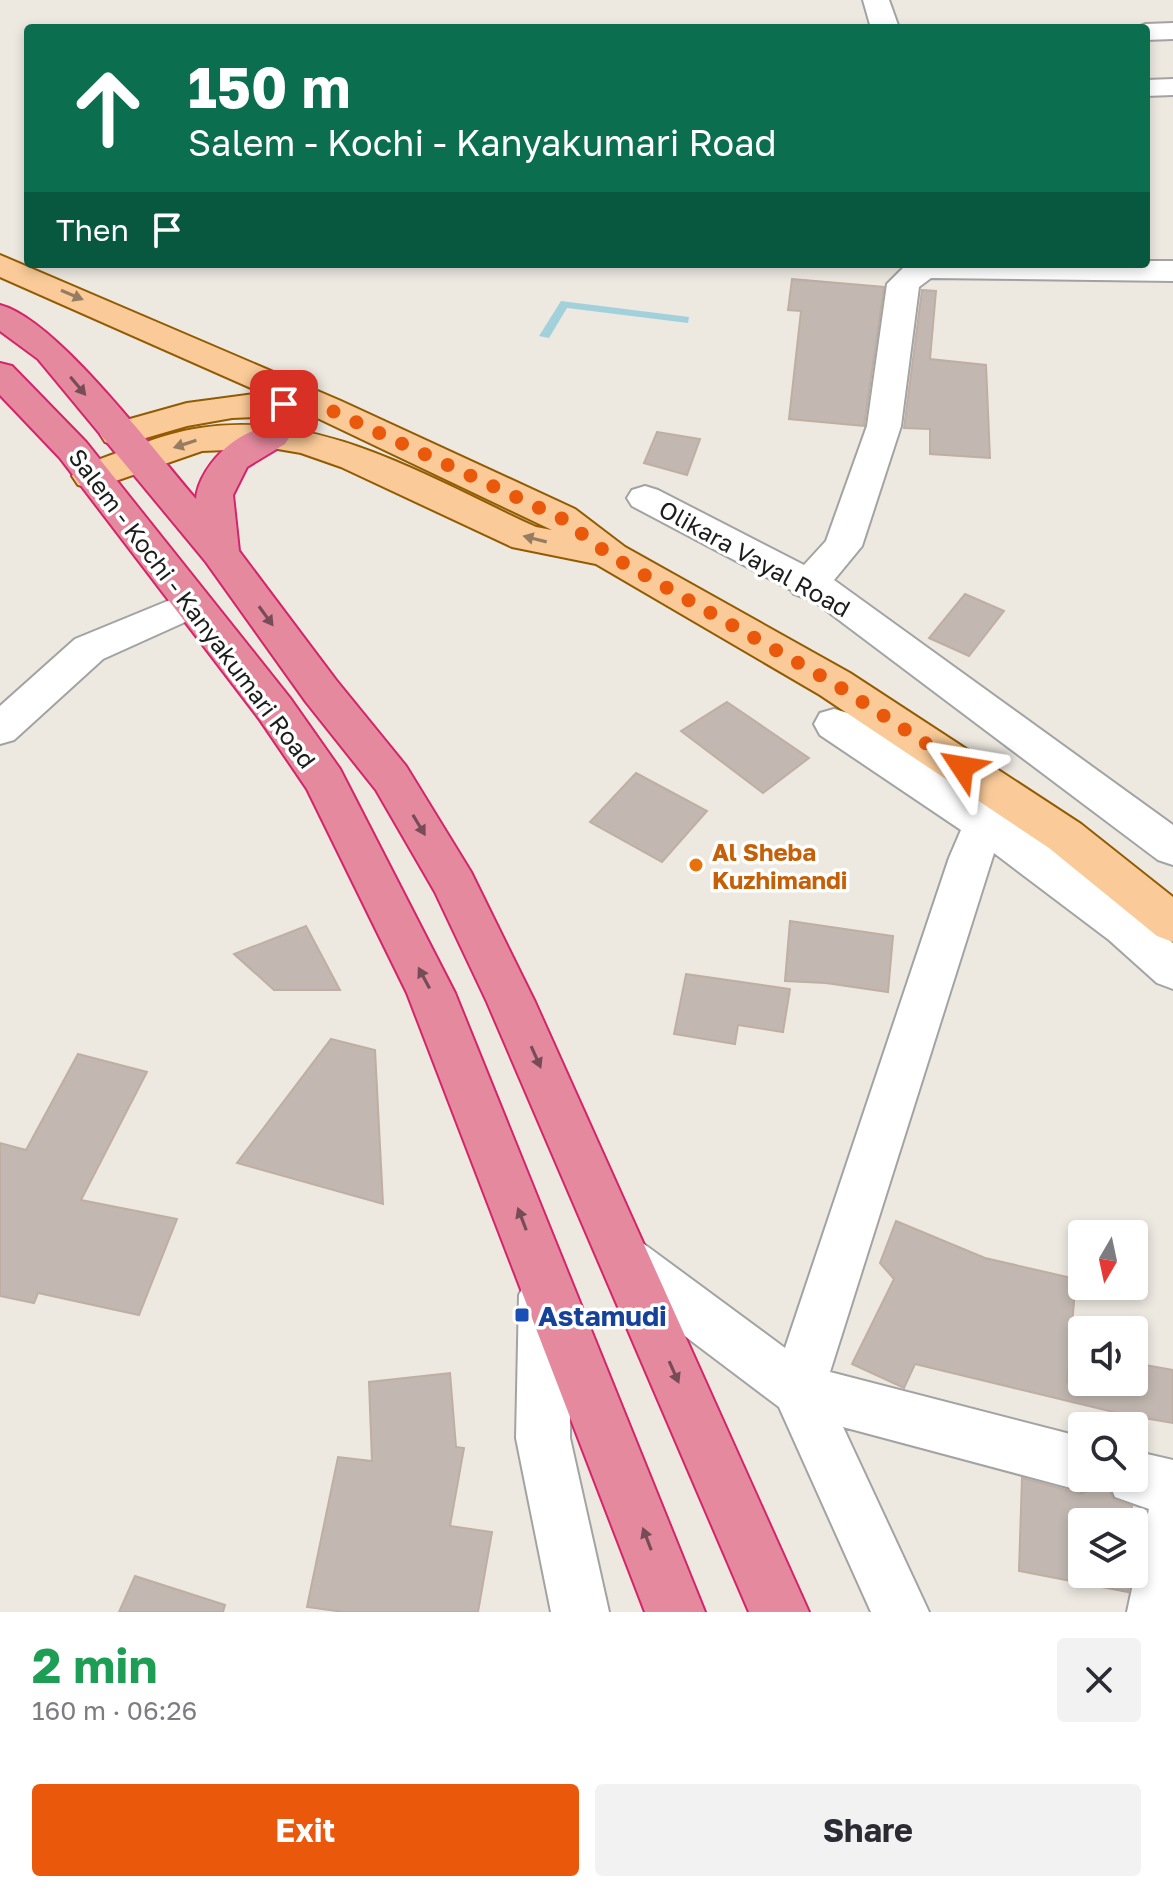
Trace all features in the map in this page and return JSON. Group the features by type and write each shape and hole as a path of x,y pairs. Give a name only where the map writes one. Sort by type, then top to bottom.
{"highway":[{"name":"Salem - Kochi - Kanyakumari Road","path":"0,315 50,352 220,553 321,691 391,778 455,885 517,1015 779,1612"},
{"name":"Salem - Kochi - Kanyakumari Road","path":"0,374 73,450 275,709 325,781 431,993 546,1278 675,1612"},
{"path":"220,553 214,495 232,460 272,436"}],"main road":[{"path":"0,265 328,409 561,518 611,556 835,684 1065,836 1173,923"},
{"name":"Salem - Kochi - Kanyakumari Road","path":"129,446 182,413 230,405 284,404 328,409"},
{"path":"91,476 129,446 229,436 272,436 308,442 354,459 526,538 611,556"}],"street":[{"path":"876,0 884,24"},
{"path":"1150,32 1173,31"},
{"path":"1150,88 1173,87"},
{"path":"807,585 843,546 884,426 903,284 921,268"},
{"path":"1023,268 1173,271"},
{"name":"Olikara Vayal Road","path":"645,498 807,585 828,593 1173,848"},
{"path":"0,729 89,649 192,604"},
{"path":"834,724 985,824 1125,927 1173,970"},
{"path":"900,1612 798,1389 970,858 985,824"},
{"path":"626,1261 798,1389 1068,1460"},
{"path":"546,1278 543,1438 580,1612"},
{"path":"1148,1482 1173,1488"},
{"path":"1156,1612 1173,1518"}],"water":[{"path":"561,301 689,317 688,323 567,308 549,338 539,336"}],"building":[{"path":"792,279 884,287 864,426 789,419 801,311 788,310"},
{"path":"922,290 936,291 930,359 986,365 990,458 930,454 930,429 904,428"},
{"path":"657,432 700,439 687,475 644,463"},
{"path":"965,594 1004,611 969,656 929,638"},
{"path":"727,702 809,758 763,793 681,731"},
{"path":"636,773 707,811 662,862 590,822"},
{"path":"790,921 893,936 888,992 785,981"},
{"path":"306,926 340,990 274,990 234,954"},
{"path":"686,974 790,989 783,1032 738,1025 735,1044 674,1034"},
{"path":"331,1039 375,1050 383,1204 237,1163"},
{"path":"78,1054 147,1072 81,1200 177,1219 139,1315 38,1293 34,1303 0,1296 0,1143 26,1150"},
{"path":"896,1221 985,1258 1068,1277 1068,1300 1074,1300 1073,1316 1068,1316 1068,1396 1148,1396 1148,1366 1173,1370 1173,1423 1148,1419 1148,1412 1114,1412 915,1364 904,1388 852,1364 894,1279 880,1263"},
{"path":"450,1373 456,1447 464,1448 450,1526 492,1532 478,1612 344,1612 307,1607 338,1457 372,1461 369,1382"},
{"path":"1022,1478 1068,1492 1110,1492 1114,1500 1132,1506 1068,1508 1068,1580 1019,1571"},
{"path":"135,1576 225,1605 223,1612 119,1612"},
{"path":"1107,1588 1129,1588 1128,1592"}],"place":[{"name":"Al Sheba Kuzhimandi","path":"696,865"},
{"name":"Astamudi","path":"522,1315"}],"route":[{"path":"284,404 328,409 561,518 611,556 835,684 962,767"}]}
